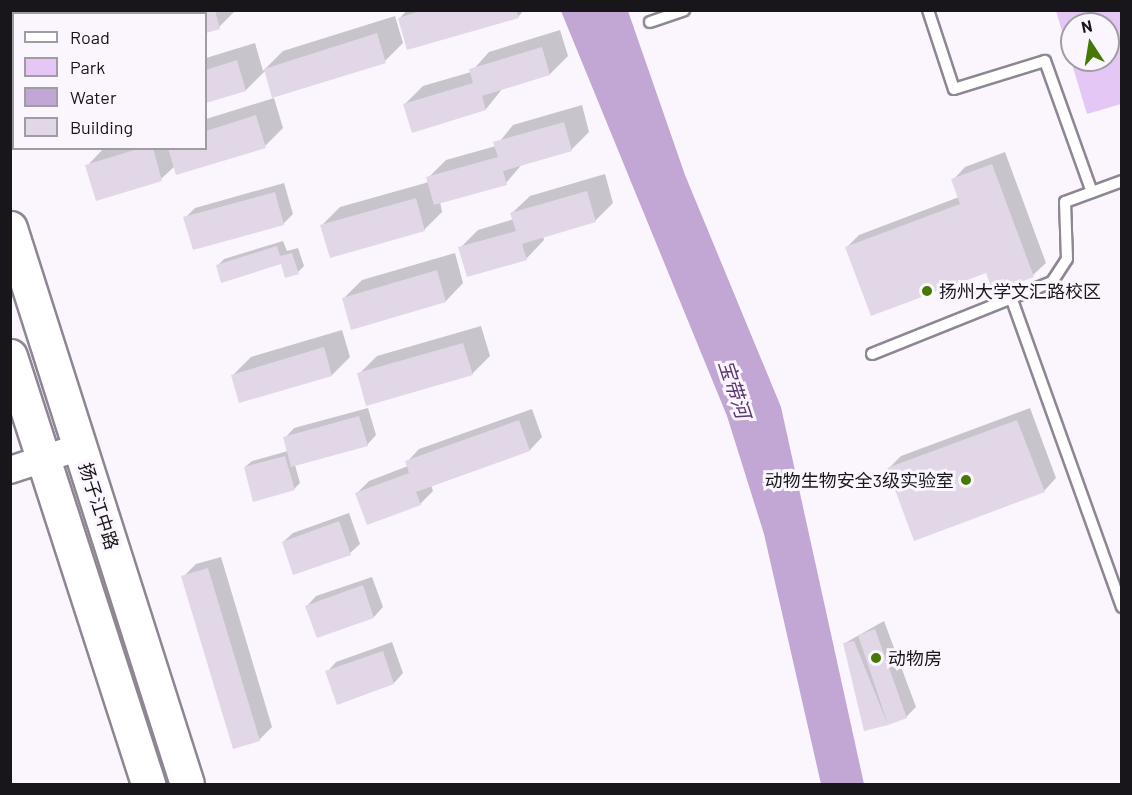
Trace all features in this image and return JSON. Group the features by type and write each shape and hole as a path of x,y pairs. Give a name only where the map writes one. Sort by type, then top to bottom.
{"main road":[{"name":"扬子江中路","path":"10,228 188,784"},
{"path":"10,356 148,784"}],"street":[{"path":"10,470 80,447"}],"lane":[{"path":"650,22 684,10"},
{"path":"928,10 954,89 1046,61 1092,192"},
{"path":"872,354 1012,300 1052,282 1067,259 1065,202 1122,181"},
{"path":"1012,300 1122,607"}],"green space":[{"path":"1056,11 1121,11 1121,104 1087,114 1074,72 1120,72 1120,12 1060,12 1060,24"}],"water":[{"name":"宝带河","path":"561,11 628,11 685,175 781,407 864,784 821,784 764,534 727,416"}],"building":[{"path":"169,10 215,10 220,29 207,33 207,12 165,12"},
{"path":"424,10 516,10 519,18 407,50 398,18"},
{"path":"377,33 386,63 272,98 264,69"},
{"path":"542,47 550,75 482,96 486,110 412,133 403,104 473,83 469,69"},
{"path":"237,60 246,91 207,103 207,70"},
{"path":"256,115 266,148 176,175 169,150 207,150 207,131"},
{"path":"564,122 572,151 503,171 507,185 434,205 426,177 498,157 493,142"},
{"path":"134,150 154,150 162,181 96,201 85,165"},
{"path":"992,164 1034,277 993,292 986,273 871,316 845,247 960,204 951,179"},
{"path":"587,191 596,222 522,244 527,260 467,277 458,247 516,231 510,213"},
{"path":"275,192 284,225 193,250 183,217"},
{"path":"416,198 425,231 330,258 320,225"},
{"path":"277,246 280,256 292,253 299,274 285,278 281,264 221,283 216,265"},
{"path":"437,270 446,302 351,330 342,298"},
{"path":"463,343 473,375 366,406 357,373"},
{"path":"324,347 332,376 239,403 231,375"},
{"path":"359,416 368,446 291,467 283,437"},
{"path":"519,420 530,451 416,492 421,505 367,525 355,493 409,473 405,461"},
{"name":"动物生物安全3级实验室","path":"1017,420 1045,492 914,541 887,468"},
{"path":"285,456 295,490 253,502 244,467"},
{"path":"339,521 351,555 293,575 282,542"},
{"path":"208,568 260,741 233,749 181,576"},
{"path":"363,585 374,618 317,638 305,606"},
{"name":"动物房","path":"875,629 907,718 888,725 858,635"},
{"name":"动物房","path":"854,641 888,725 864,731 843,643"},
{"path":"383,651 394,684 337,705 325,671"}],"place":[{"name":"扬州大学文汇路校区","path":"927,291"},
{"name":"动物生物安全3级实验室","path":"966,480"},
{"name":"动物房","path":"876,658"}]}
